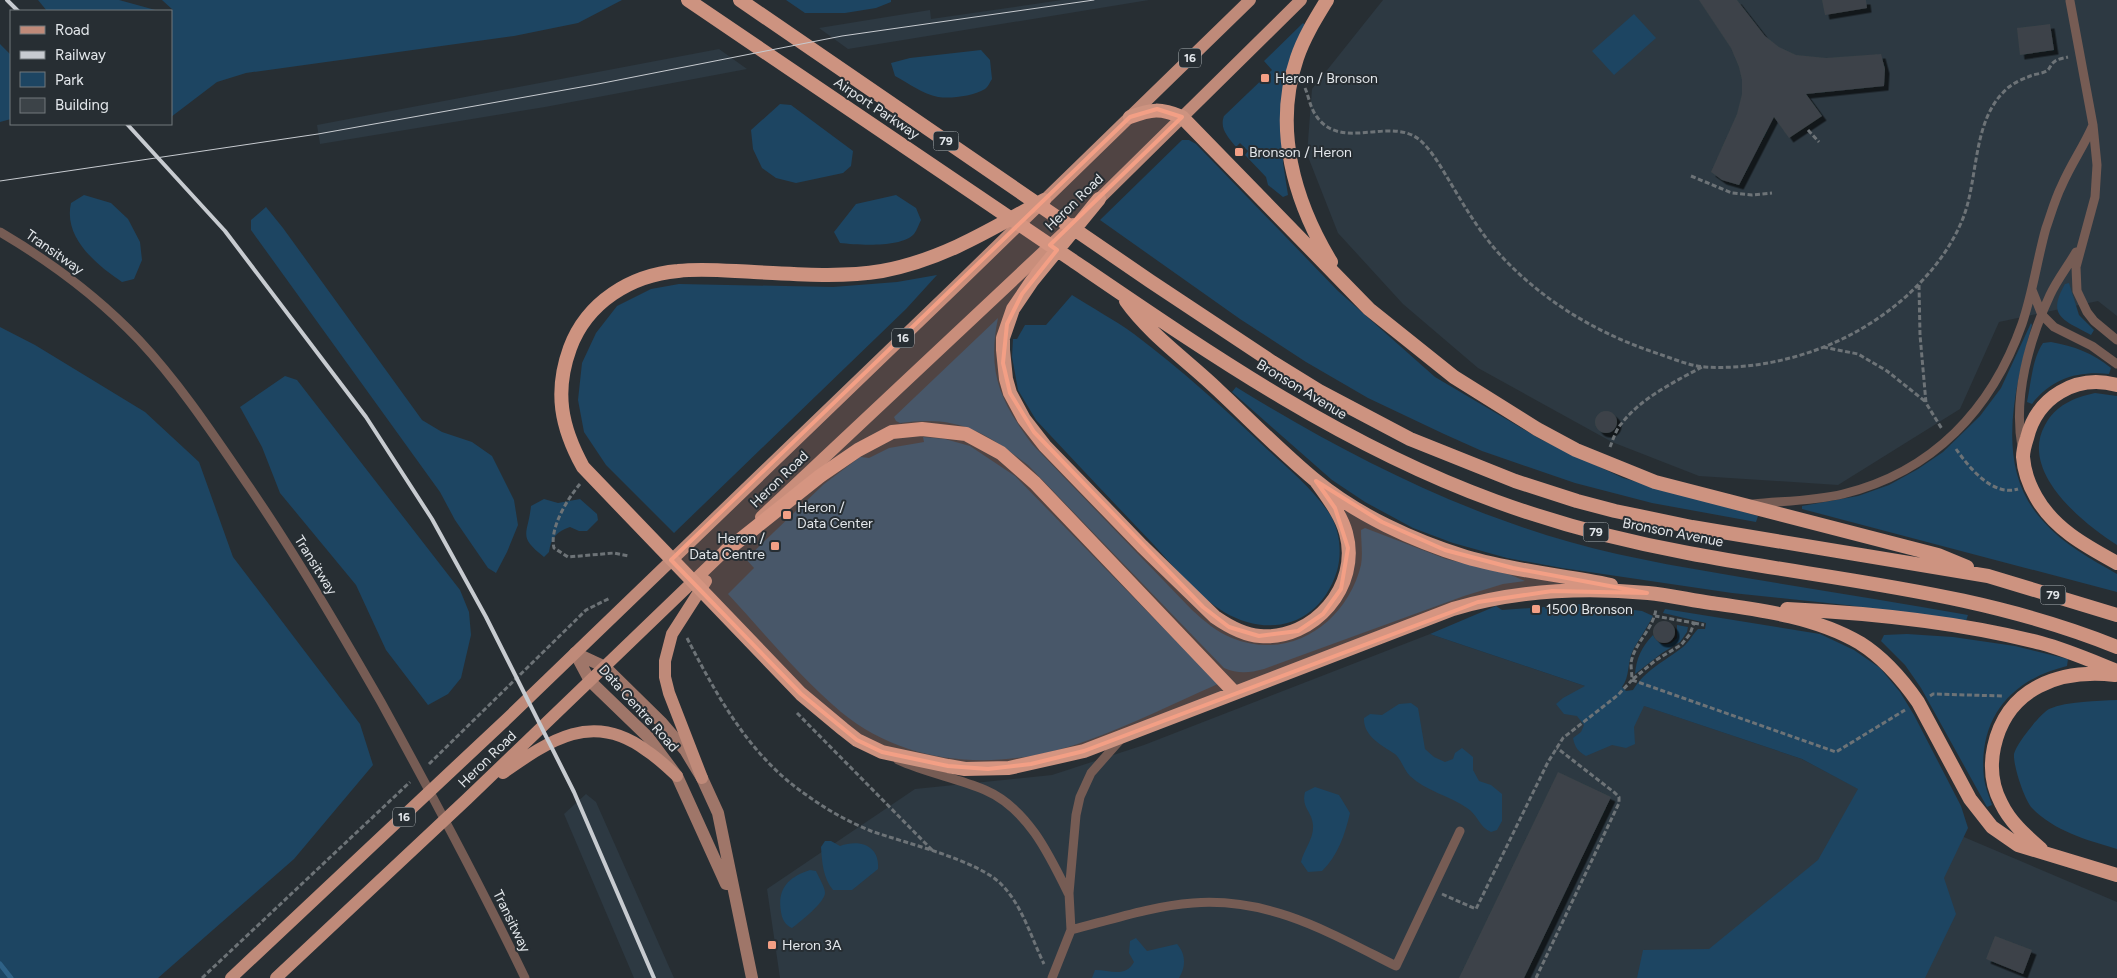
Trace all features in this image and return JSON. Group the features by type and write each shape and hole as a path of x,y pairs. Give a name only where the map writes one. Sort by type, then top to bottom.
{"highway":[{"name":"Airport Parkway","path":"688,0 1122,294"},
{"name":"Airport Parkway","path":"740,0 1150,281"},
{"path":"1327,0 1311,26 1297,58 1288,98 1287,139 1293,176 1304,211 1313,232 1344,285"},
{"path":"1130,117 1157,109 1182,117 1344,285 1396,332 1462,383 1537,429 1576,450 1655,482 1938,555 1988,576"},
{"path":"1044,200 947,252 928,260 882,271 829,276 679,270 642,278 611,294 583,323 573,340 562,378 561,396 567,432 583,467 752,645 825,716 857,740 882,752 965,769 1009,768 1084,751 1234,692 1478,602 1504,596 1552,591 1653,594"},
{"path":"1099,200 1032,282 1013,309 1007,324 1002,350 1006,379 1016,406 1034,432 1142,546 1214,617 1229,627 1258,636 1298,631 1311,624 1333,602 1341,589 1348,562 1346,534 1335,508 1316,481"},
{"name":"Bronson Avenue","path":"1150,281 1319,391 1410,439 1492,472 1577,501 1650,519 1988,576 2117,615"},
{"path":"1122,294 1138,318 1316,481 1345,501 1382,522 1453,552 1513,568 1653,594 1744,607 1890,618 1990,632 2044,644 2117,671"},
{"name":"Bronson Avenue","path":"1122,294 1286,401 1321,421 1420,471 1502,503 1569,525 1642,544 1691,554 1879,583 1975,602 2076,630 2117,647"},
{"path":"2117,385 2086,382 2074,385 2052,398 2043,406 2030,426 2023,455 2030,485 2047,512 2059,526 2074,538 2117,563"},
{"path":"726,551 820,476 874,440 892,432 922,429 966,434 1001,453 1035,483 1234,692"},
{"path":"1744,607 1803,620 1825,627 1859,643 1896,673 1918,702 1970,799 1992,827 2018,845 2043,851 2117,875"},
{"path":"2043,851 2016,827 2007,815 1994,786 1992,757 2000,725 2017,702 2040,686 2055,679 2087,674 2117,676"}],"main road":[{"name":"Heron Road","path":"231,978 575,653 1250,0"},
{"name":"Heron Road","path":"276,978 467,799 856,426 1099,200 1301,0"},
{"path":"702,778 669,693 665,677 665,661 672,634 679,621 726,551"},
{"name":"Data Centre Road","path":"575,653 605,667 675,737 702,778 718,813 735,904 752,978"},
{"name":"Data Centre Road","path":"575,653 590,681 648,737 677,776 735,904"},
{"path":"467,799 538,748 557,738 588,731 603,732 627,739 646,750 677,776"}],"lane":[{"path":"2070,1 2093,125 2097,165 2097,181 2091,213 2080,246 2076,279 2081,303 2094,321 2117,340"},
{"path":"1743,505 1821,498 1864,488 1902,472 1949,440 1975,411 1999,378 2018,333 2032,290 2046,229 2056,200 2093,125"},
{"name":"Transitway","path":"0,232 62,271 98,301 139,340 178,386 221,444 334,620 478,880 525,978"},
{"path":"2023,455 2019,423 2022,392 2030,352 2050,294 2080,246"},
{"path":"2032,290 2042,315 2054,327 2092,346 2117,364"},
{"path":"1052,978 1070,930 1068,893 1076,815 1080,797 1091,773 1125,735"},
{"path":"882,752 916,768 984,790 998,797 1021,818 1039,839 1068,893"},
{"path":"1070,930 1169,906 1192,903 1235,903 1277,912 1300,920 1396,966 1460,831"}],"path":[{"path":"1303,83 1313,111 1325,126 1334,131 1344,134 1396,131 1412,135 1422,142 1433,156 1478,228 1504,259 1534,288 1568,312 1602,332 1639,348 1703,367 1740,366 1785,359 1823,347 1854,333 1894,306 1919,285 1939,260 1960,227 1971,194 1978,148 1987,118 1998,99 2009,87 2047,71 2055,60 2079,54"},
{"path":"1808,130 1819,142"},
{"path":"1691,176 1732,194 1772,193"},
{"path":"1919,285 1920,335 1926,403"},
{"path":"1823,347 1858,354 1887,371 1926,403 1949,440 1975,474 2005,490 2014,491 2030,485"},
{"path":"1604,461 1619,424 1660,390 1703,367"},
{"path":"580,483 567,499 557,522 552,542 554,548 568,557 614,553 629,556"},
{"path":"1632,680 1631,663 1653,627 1655,616 1653,594"},
{"path":"1655,616 1704,625"},
{"path":"1433,890 1476,909 1557,748 1564,738 1618,695 1632,680 1661,657 1681,645 1690,634 1694,623"},
{"path":"682,634 686,637 728,712 755,749 777,772 807,796 853,823 980,869 1000,883 1014,900 1046,970"},
{"path":"1632,680 1836,752 1933,694 2005,696"},
{"path":"795,711 934,852"},
{"path":"1536,978 1619,803 1619,797 1616,792 1557,748"}],"highlighted area":[{"path":"1157,109 1182,117 1050,245 1057,250 1022,294 1007,324 1003,363 1010,393 1034,432 1203,607 1229,627 1259,636 1298,631 1323,614 1341,589 1348,548 1335,508 1316,481 1382,522 1445,550 1513,568 1647,593 1552,591 1478,602 1084,751 1031,764 988,769 948,766 882,752 857,740 801,694 671,560 1130,117"}],"shaded area":[{"path":"1062,0 1149,0 848,49 819,28 930,10 931,19"},
{"path":"1383,0 2117,0 2117,316 2098,301 1999,322 1960,409 1838,485 1699,476 1612,442 1478,368 1403,304 1338,233 1307,154 1312,89"},
{"path":"719,49 747,69 545,107 320,144 317,125"},
{"path":"1430,634 1802,759 1893,807 2117,902 2117,978 780,978 767,889 915,789 1052,775 1144,745"},
{"path":"586,794 596,802 674,978 634,978 564,814"}],"green space":[{"path":"38,0 119,0 155,10 46,10"},
{"path":"162,0 622,0 578,23 514,36 246,73 217,82 172,116 173,10"},
{"path":"786,0 891,0 891,2 876,8 845,13 805,13"},
{"path":"1634,14 1656,38 1614,75 1592,51"},
{"path":"1303,23 1305,25 1285,79 1283,163 1288,195 1283,197 1268,185 1266,177 1245,155 1248,151 1240,143 1236,147 1230,140 1224,129 1223,121 1224,116 1272,70 1264,61"},
{"path":"0,44 10,54 10,119 0,122"},
{"path":"981,50 990,60 992,79 988,86 974,93 949,98 932,96 895,76 891,63 910,58"},
{"path":"780,104 791,105 853,151 851,166 843,173 796,183 776,178 762,168 753,149 751,130"},
{"path":"1182,140 1189,140 1196,144 1338,291 1435,377 1540,439 1623,478 1758,516 1756,522 1652,503 1575,483 1482,451 1368,398 1306,362 1240,319 1100,220"},
{"path":"84,195 111,203 128,219 140,242 142,260 134,279 122,282 93,259 77,239 72,228 70,216 71,203"},
{"path":"896,195 916,208 921,220 914,234 900,242 890,244 840,243 834,232 856,204"},
{"path":"266,207 422,420 442,432 472,442 492,456 514,500 518,525 496,573 488,568 455,520 440,492 251,230 251,220"},
{"path":"937,275 906,309 674,533 606,465 584,432 578,400 582,363 596,333 617,306 651,289 679,284 833,287 897,282"},
{"path":"2069,283 2079,315 2094,330 2091,335 2066,321 2058,311 2057,304 2060,295 2065,284"},
{"path":"1072,295 1134,334 1186,376 1294,474 1325,507 1334,522 1338,536 1339,564 1329,589 1319,604 1306,615 1291,622 1259,625 1241,620 1224,612 1204,598 1036,420 1018,390 1012,357 1013,339 1017,339 1025,325 1046,325"},
{"path":"998,318 994,354 995,370 999,385 1012,414 1032,444 1192,610 1226,636 1254,644 1275,645 1295,640 1313,632 1330,619 1343,604 1354,585 1362,561 1361,530 1365,528 1446,559 1511,575 1525,581 1503,584 1464,596 1264,669 1244,672 1224,668 1028,465 997,443 969,428 938,421 900,423 896,421 894,417"},
{"path":"2031,323 2015,400 2012,426 2013,452 2018,477 2027,500 2043,521 2059,537 2117,574 2117,592 1802,509 1802,506 1858,496 1889,485 1943,452 1980,416 2001,388"},
{"path":"0,327 35,345 145,412 199,462 233,557 360,724 373,765 294,859 158,978 0,978"},
{"path":"2051,342 2090,354 2111,368 2109,374 2076,375 2066,378 2048,388 2032,404 2027,402 2036,356 2043,343"},
{"path":"285,376 297,380 460,590 469,612 471,635 461,678 448,694 428,705 386,650 356,585 280,493 262,447 240,407"},
{"path":"1236,387 1316,434 1398,476 1482,513 1570,542 1618,554 1716,573 1968,615 1966,621 1846,605 1732,593 1562,568 1507,558 1453,543 1413,528 1365,502 1332,480 1232,392"},
{"path":"2095,393 2117,396 2117,545 2087,523 2058,494 2047,477 2040,460 2039,442 2049,418 2066,403"},
{"path":"923,437 945,439 970,446 1015,476 1218,684 1086,741 1055,751 991,760 959,759 927,754 897,745 868,731 841,712 797,670 728,594 754,568 746,559 824,484 860,457 869,458 889,448 924,442"},
{"path":"544,499 558,503 580,499 597,514 598,520 587,531 579,531 570,527 562,531 555,536 549,552 544,557 530,544 526,534 531,506"},
{"path":"1584,604 1642,611 1653,616 1631,655 1625,683 1622,687 1626,691 1633,690 1649,671 1683,647 1698,629 1705,629 1706,623 1663,613 1665,609 1820,634 1854,650 1880,668 1900,692 1914,715 1961,806 1968,828 1944,878 1956,914 1925,978 1637,978 1643,950 1709,949 1818,860 1858,789 1802,759 1644,706 1634,727 1635,744 1626,748 1612,745 1586,756 1577,749 1573,738 1581,732 1584,725 1577,716 1564,714 1556,704 1585,686 1430,634 1496,606 1502,610"},
{"path":"1677,625 1688,627 1680,642 1635,674 1640,653 1649,639 1653,635 1658,642 1664,644 1674,641 1677,638"},
{"path":"1907,634 1953,637 2015,646 2068,659 2067,666 2047,672 2029,681 2014,692 2002,705 1993,720 1986,738 1984,757 1986,788 1992,805 1987,807 1921,688 1905,665 1881,641 1884,635"},
{"path":"2117,700 2117,849 2061,829 2050,823 2032,808 2020,782 2015,766 2014,754 2019,743 2029,730 2049,709 2074,703"},
{"path":"1411,703 1418,708 1425,749 1434,757 1445,762 1453,759 1455,753 1462,748 1473,757 1473,770 1479,781 1491,785 1502,794 1502,821 1497,830 1491,832 1487,830 1467,808 1416,781 1408,774 1395,754 1379,744 1370,735 1364,718 1370,714 1382,715 1399,704"},
{"path":"1315,787 1339,795 1350,813 1337,852 1328,865 1322,871 1308,872 1301,862 1312,835 1313,825 1304,802 1304,797 1305,792"},
{"path":"825,841 831,841 840,846 854,843 867,846 876,854 878,869 852,890 833,890 825,875 823,864 821,847"},
{"path":"810,870 816,871 824,888 824,897 812,912 792,928 781,915 780,904 783,890 790,880"},
{"path":"1136,938 1147,951 1177,944 1182,952 1184,961 1179,978 1092,978 1095,970 1122,972 1130,967 1134,962 1129,953 1130,941"}],"building":[{"path":"1699,0 1737,0 1765,36 1779,47 1796,55 1826,58 1881,54 1885,69 1884,86 1806,94 1822,116 1789,138 1774,117 1739,185 1722,180 1711,172 1737,114 1742,94 1742,80 1731,48"},
{"path":"1822,0 1866,0 1867,8 1825,15"},
{"path":"2050,24 2054,50 2020,55 2017,28"},
{"path":"1606,411 1614,414 1617,422 1614,430 1606,433 1598,430 1595,422 1598,414"},
{"path":"1664,621 1672,624 1675,632 1672,640 1664,643 1656,640 1653,632 1656,624"},
{"path":"1558,772 1611,797 1524,978 1459,978"},
{"path":"1995,936 2032,950 2023,974 1986,959"}],"waterway":[{"path":"0,964 11,978"}],"tram line":[{"path":"0,181 318,134 598,84 842,36 1094,0"}],"railway":[{"path":"7,0 17,10"},
{"path":"128,125 225,231 366,417 432,519 486,617 574,792 654,978"}],"place":[{"name":"Heron / Bronson","path":"1265,78"},
{"name":"Bronson / Heron","path":"1239,152"},
{"name":"Heron / Data Center","path":"787,515"},
{"name":"Heron / Data Centre","path":"775,546"},
{"name":"1500 Bronson","path":"1536,609"},
{"name":"Heron 3A","path":"772,945"}]}
